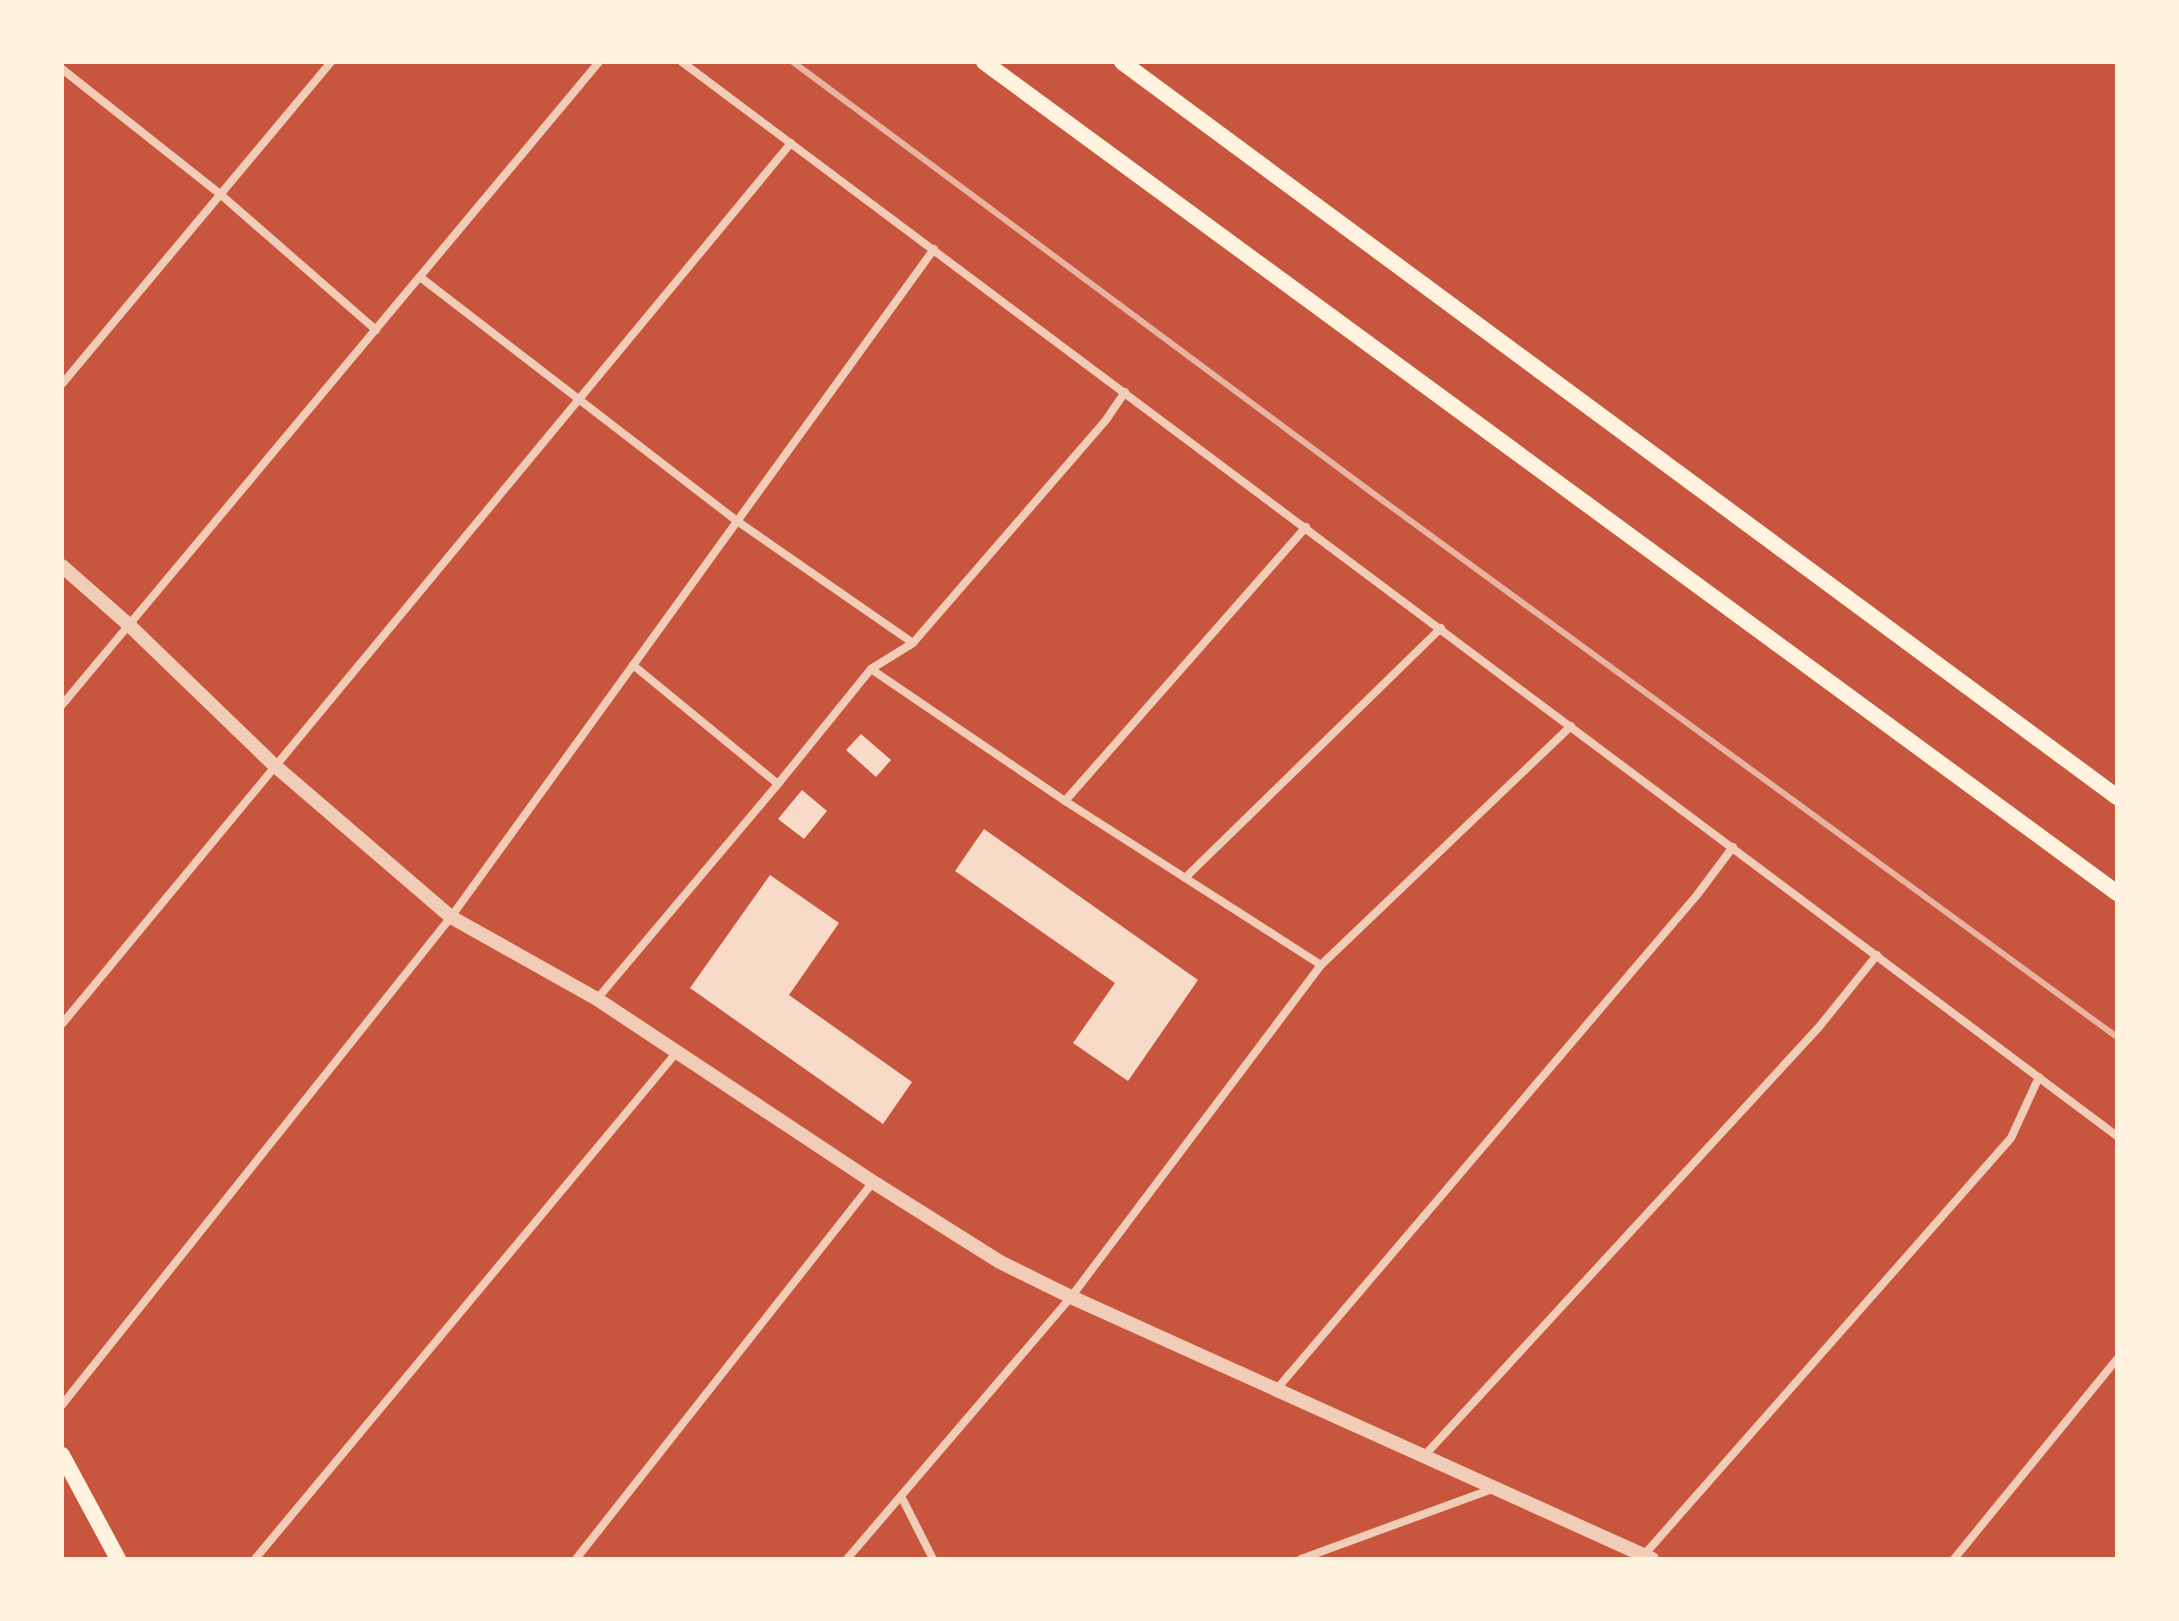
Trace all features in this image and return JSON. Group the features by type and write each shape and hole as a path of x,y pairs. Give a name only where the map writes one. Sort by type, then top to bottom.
{"main road":[{"path":"984,62 2117,893"},
{"path":"1122,62 2117,797"},
{"path":"62,1455 118,1559"}],"street":[{"path":"62,384 331,62"},
{"path":"62,705 599,62"},
{"path":"682,62 2117,1136"},
{"path":"62,69 220,194 376,330"},
{"path":"62,1024 791,143"},
{"path":"62,1405 451,917 934,249"},
{"path":"420,277 737,521 913,643"},
{"path":"597,999 871,669 913,643 1096,431 1125,392"},
{"path":"1065,801 1306,527"},
{"path":"62,566 129,625 274,765 451,917 597,999 873,1182 1000,1262 1071,1297 1648,1557 2011,1138 2039,1077"},
{"path":"1185,878 1441,628"},
{"path":"633,665 778,784"},
{"path":"871,669 1065,801 1321,965"},
{"path":"847,1559 1071,1297 1321,965 1571,726"},
{"path":"1276,1390 1697,895 1733,847"},
{"path":"1424,1456 1819,1027 1877,955"},
{"path":"255,1559 676,1053"},
{"path":"576,1559 873,1182"},
{"path":"1954,1559 2117,1359"},
{"path":"1301,1559 1496,1488"},
{"path":"901,1496 933,1559"}],"building":[{"path":"861,734 891,760 876,777 846,750"},
{"path":"802,790 827,811 804,839 778,819"},
{"path":"984,829 1198,980 1128,1081 1073,1043 1115,983 955,871"},
{"path":"770,875 839,923 789,995 912,1082 883,1124 690,988"}],"railway":[{"path":"793,62 1382,500 2117,1037"}]}
